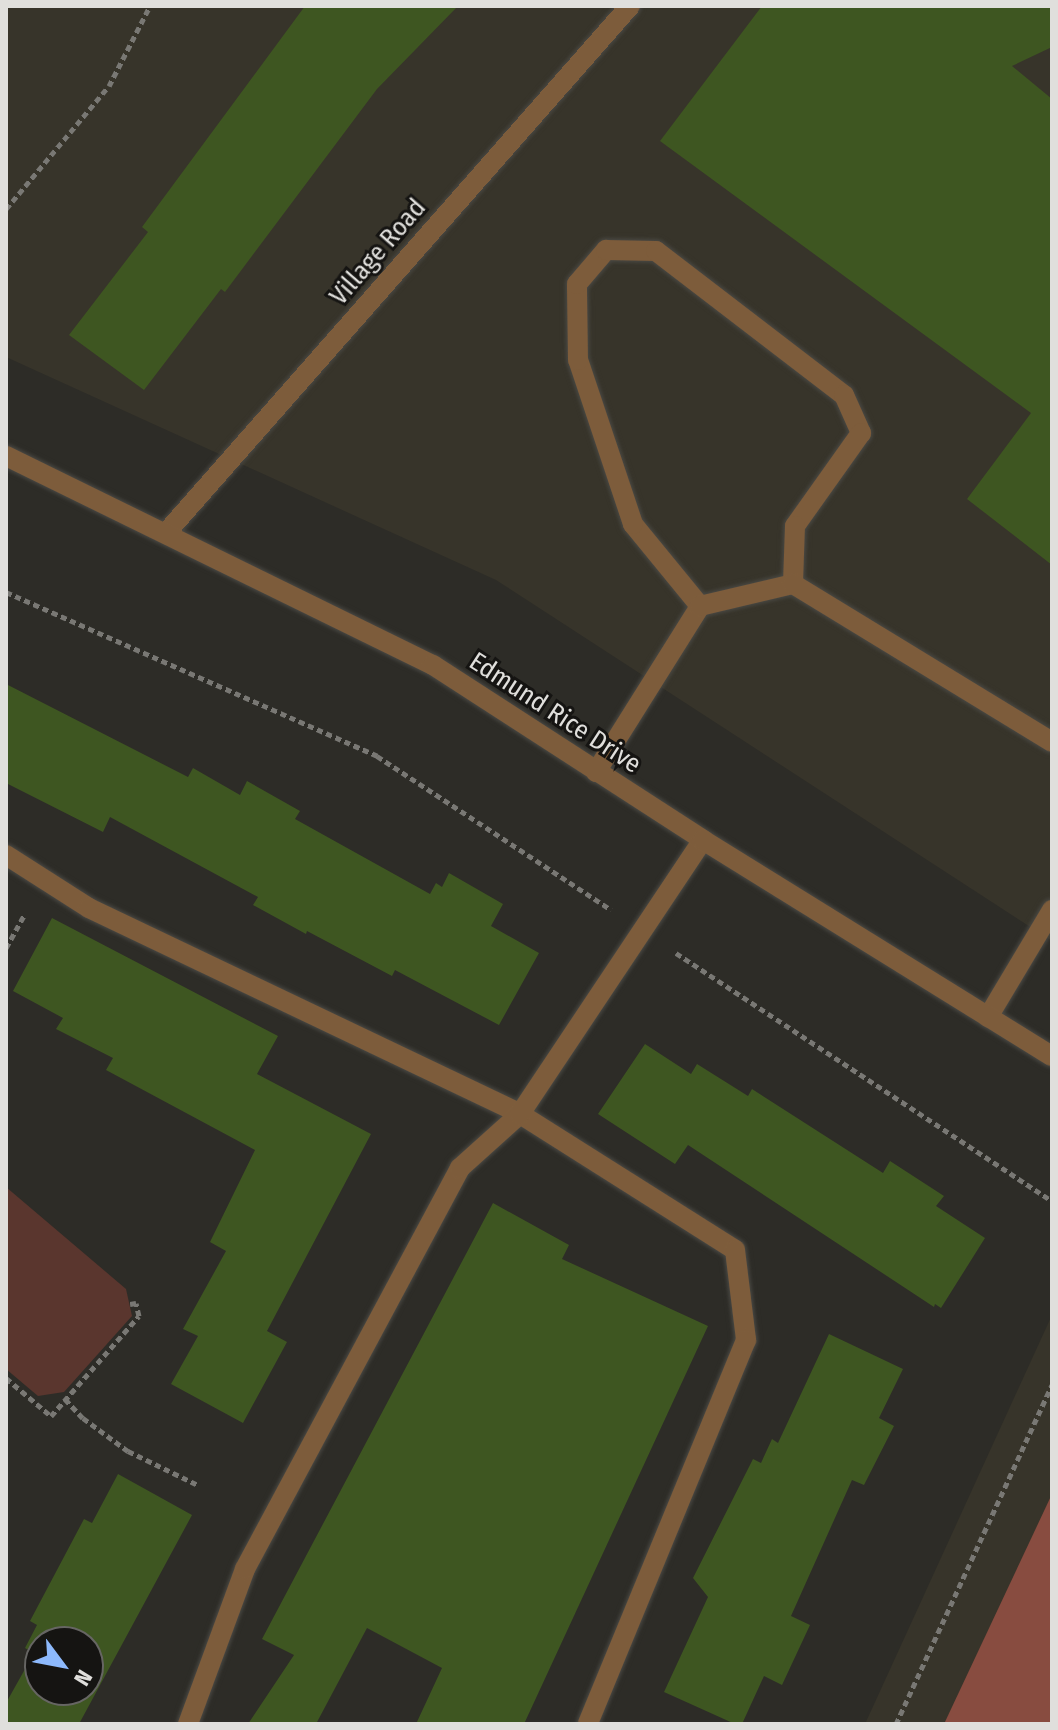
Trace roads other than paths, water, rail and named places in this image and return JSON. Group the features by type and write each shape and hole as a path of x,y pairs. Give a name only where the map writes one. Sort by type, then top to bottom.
{"street":[{"name":"Village Road","path":"166,533 630,6"},
{"path":"700,606 633,524 578,360 577,284 606,250 656,251 844,395 861,433 795,526 793,584"},
{"name":"Edmund Rice Drive","path":"6,456 433,665 703,840 1052,1056"},
{"path":"596,772 700,606 793,584 1052,742"},
{"path":"188,1724 245,1569 460,1168 520,1114 703,840"},
{"path":"6,855 89,908 520,1114 735,1250 746,1340 588,1724"},
{"path":"988,1017 1052,910"}]}
